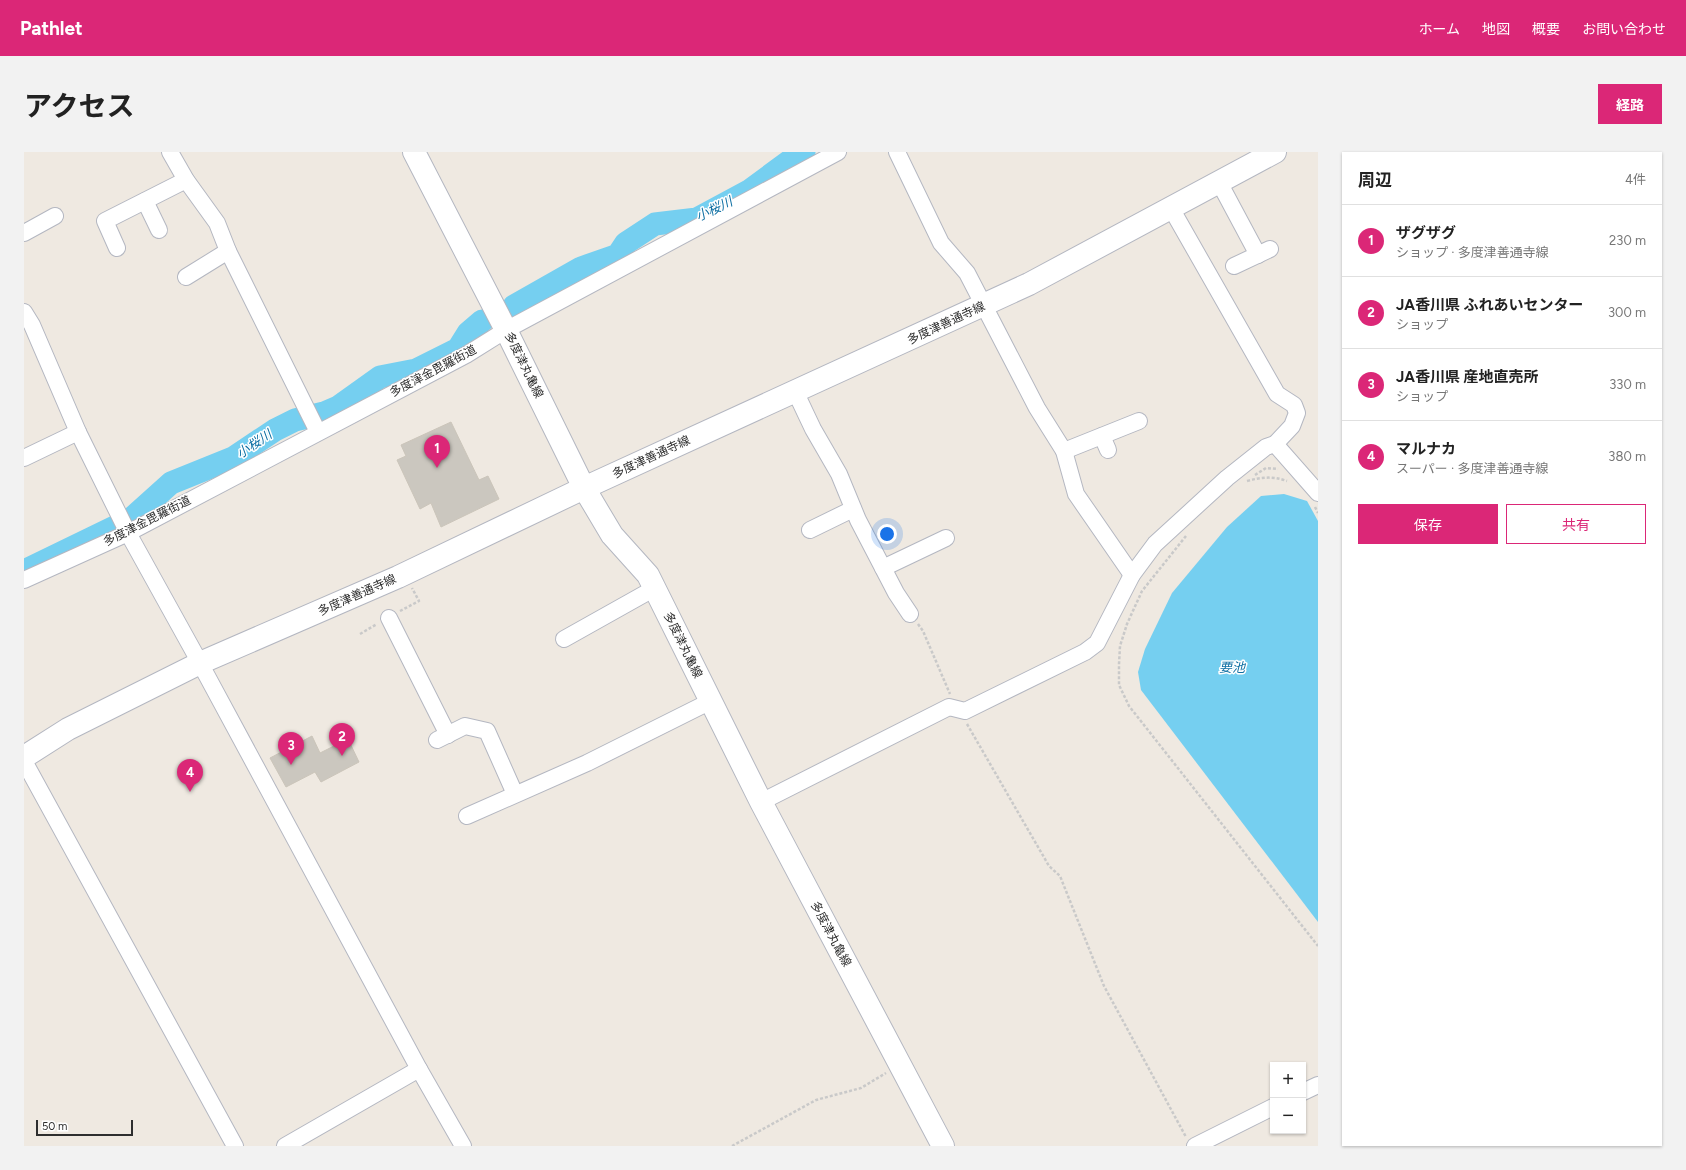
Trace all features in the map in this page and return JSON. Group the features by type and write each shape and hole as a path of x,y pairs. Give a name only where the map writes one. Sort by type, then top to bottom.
{"main road":[{"name":"多度津丸亀線","path":"414,152 506,330 584,488 612,535 648,575 655,588 761,802 943,1146"},
{"name":"多度津善通寺線","path":"24,757 68,729 200,663 398,577 584,488 1029,284 1275,152"}],"street":[{"path":"170,152 186,180 216,223 228,251 313,421"},
{"name":"多度津金毘羅街道","path":"24,580 313,421 466,355 506,330 838,152"},
{"path":"897,152 941,243 966,273 1037,408 1064,451 1076,494 1132,575"},
{"path":"117,248 105,221 186,180"},
{"path":"1219,182 1264,252 1234,266"},
{"path":"145,201 159,230"},
{"path":"761,802 949,707 961,710 1085,652 1097,643 1132,575 1155,544 1227,478 1266,447 1275,444 1292,426 1297,413 1294,405 1277,394 1171,208"},
{"path":"24,233 55,216"},
{"path":"186,277 228,251"},
{"path":"24,312 32,325 78,432 124,526 463,1146"},
{"path":"795,392 813,429 839,474 853,509 883,568 896,593 910,614"},
{"path":"1064,451 1105,443 1139,421"},
{"path":"24,458 78,432"},
{"path":"1275,444 1296,478 1316,499"},
{"path":"810,530 853,509"},
{"path":"883,568 947,539"},
{"path":"564,639 655,588"},
{"path":"389,618 443,738 465,726 487,731 515,794"},
{"path":"467,816 587,763 711,701"},
{"path":"24,761 235,1146"},
{"path":"285,1146 419,1068"},
{"path":"1306,1091 1318,1085"},
{"path":"1191,1143 1270,1108"}],"path":[{"path":"1241,485 1266,468 1296,478"},
{"path":"1246,481 1262,477 1296,478"},
{"path":"1316,499 1318,512"},
{"path":"1187,536 1142,591 1127,624 1120,646 1118,664 1119,685 1129,706 1318,946"},
{"path":"910,614 923,631 961,710 964,720 1049,866 1060,876 1104,986 1191,1143"},
{"path":"732,1146 816,1100 861,1088 900,1064"}],"water":[{"name":"要池","path":"1284,494 1307,501 1318,521 1318,922 1141,690 1138,672 1145,649 1172,593 1227,527 1261,496"}],"building":[{"path":"451,422 479,480 488,476 499,499 441,527 431,503 420,509 397,460 406,456 401,445"},
{"path":"312,736 320,753 348,739 359,762 321,782 315,772 286,787 270,758"}],"waterway":[{"name":"小桜川","path":"514,306 581,268 618,255 626,243 655,224 697,219 749,191 804,152"},
{"name":"小桜川","path":"24,571 131,519 171,483 233,458 275,430 295,420 324,413 338,407 380,377 416,370 458,349 468,333 482,321"}],"place":[{"name":"ザグザグ","path":"437,468"},
{"name":"JA香川県 ふれあいセンター","path":"342,756"},
{"name":"JA香川県 産地直売所","path":"291,765"},
{"name":"マルナカ","path":"190,792"}]}
